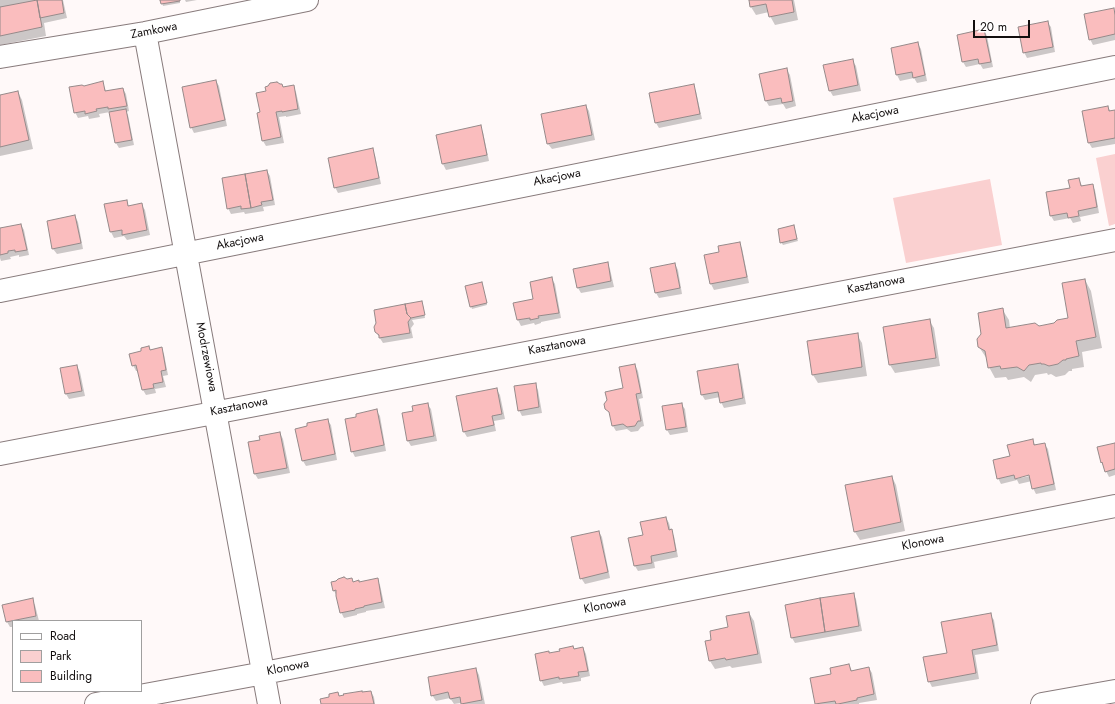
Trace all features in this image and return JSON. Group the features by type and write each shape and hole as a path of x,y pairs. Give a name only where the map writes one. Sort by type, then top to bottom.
{"street":[{"name":"Zamkowa","path":"0,58 145,33 307,0"},
{"name":"Modrzewiowa","path":"145,33 270,704"},
{"name":"Akacjowa","path":"0,290 1115,67"},
{"name":"Kasztanowa","path":"0,454 1115,240"},
{"name":"Klonowa","path":"96,704 264,673 1115,506"},
{"path":"1042,704 1115,691"}],"green space":[{"path":"1115,154 1115,224 1109,226 1096,158"},
{"path":"990,179 1002,245 906,263 893,198"}],"building":[{"path":"37,0 62,0 64,13 40,18"},
{"path":"37,0 42,27 0,36 0,7"},
{"path":"160,0 180,0 180,1 161,4"},
{"path":"749,0 792,0 794,12 769,17 766,4 750,7"},
{"path":"1114,8 1115,34 1089,40 1084,14"},
{"path":"1048,21 1053,47 1023,53 1018,27"},
{"path":"984,29 991,62 979,64 978,59 962,62 957,35"},
{"path":"918,42 925,75 913,78 912,72 896,75 891,48"},
{"path":"853,59 858,85 829,91 823,65"},
{"path":"787,68 793,101 782,103 781,98 765,101 759,74"},
{"path":"216,80 225,120 190,128 182,87"},
{"path":"103,81 105,91 123,88 127,106 96,109 97,111 85,114 85,111 74,113 69,87 84,86"},
{"path":"277,82 282,84 283,87 294,85 298,109 276,112 281,137 262,141 257,113 260,112 256,93 266,91 265,87 270,83"},
{"path":"694,84 700,114 655,123 649,93"},
{"path":"18,91 29,140 0,147 0,95"},
{"path":"586,105 592,135 547,144 541,114"},
{"path":"1108,106 1109,111 1115,110 1115,138 1088,143 1082,111"},
{"path":"126,109 132,140 115,143 109,112"},
{"path":"481,125 487,155 442,164 436,135"},
{"path":"373,148 379,178 334,188 328,158"},
{"path":"267,170 273,200 261,202 262,205 251,208 245,174"},
{"path":"245,174 251,208 241,209 241,206 227,209 222,178"},
{"path":"1079,178 1081,186 1093,184 1097,207 1078,211 1079,216 1068,218 1067,213 1050,216 1046,192 1070,188 1068,180"},
{"path":"127,200 128,206 142,203 147,230 122,235 122,230 110,232 104,204"},
{"path":"75,215 81,243 52,249 47,221"},
{"path":"21,224 27,250 15,252 15,250 8,251 8,253 0,255 0,228"},
{"path":"794,225 797,239 780,243 778,229"},
{"path":"740,242 747,277 710,284 704,255 719,252 718,246"},
{"path":"608,262 611,281 577,288 573,269"},
{"path":"675,263 680,288 655,293 650,268"},
{"path":"552,277 559,313 538,316 539,318 530,320 530,318 517,320 513,303 533,299 530,282"},
{"path":"1085,279 1096,337 1076,341 1079,356 1063,360 1058,364 1049,366 1041,363 1029,365 1024,371 1017,367 1001,369 1000,366 988,368 985,351 978,347 977,339 981,334 978,313 1003,308 1006,328 1035,323 1039,326 1054,323 1057,320 1068,318 1062,283"},
{"path":"482,282 487,303 470,307 465,286"},
{"path":"422,301 425,315 411,318 407,314 405,304"},
{"path":"405,304 407,314 411,318 408,322 410,333 379,338 379,335 375,332 374,327 376,323 374,310"},
{"path":"930,319 936,358 889,365 883,327"},
{"path":"858,333 862,367 812,375 807,341"},
{"path":"149,346 150,350 162,347 166,370 161,371 163,382 153,384 154,388 142,390 136,365 132,366 129,354 141,351 141,348"},
{"path":"635,364 641,393 636,394 641,421 638,421 635,426 627,427 623,424 612,426 609,412 605,409 604,404 607,400 605,392 623,388 619,367"},
{"path":"738,364 743,398 720,403 718,392 701,395 697,371"},
{"path":"77,365 82,391 65,394 60,368"},
{"path":"536,383 539,407 518,411 514,386"},
{"path":"497,388 502,414 492,416 494,425 463,432 456,396"},
{"path":"428,403 434,436 407,441 402,413 413,411 412,406"},
{"path":"682,403 686,427 666,430 662,406"},
{"path":"377,409 384,445 351,452 345,419 356,417 356,414"},
{"path":"328,419 335,454 302,461 295,429 307,426 307,423"},
{"path":"280,432 287,468 254,474 248,442 260,440 259,436"},
{"path":"1033,439 1034,445 1045,443 1054,484 1032,489 1029,475 1015,479 1014,475 997,479 993,460 1010,456 1007,445"},
{"path":"1115,443 1115,469 1105,472 1097,447"},
{"path":"892,476 901,522 854,532 845,485"},
{"path":"666,517 669,530 672,529 676,551 651,556 652,563 634,566 628,538 643,535 640,522"},
{"path":"599,531 608,572 580,579 571,537"},
{"path":"344,577 347,579 352,578 353,582 378,578 382,602 340,613 336,590 333,591 331,582"},
{"path":"854,593 859,626 825,632 820,598"},
{"path":"33,598 36,616 6,622 2,605"},
{"path":"820,598 825,632 791,638 785,605"},
{"path":"749,612 758,654 726,660 725,658 709,661 705,641 711,640 710,631 728,627 726,616"},
{"path":"991,613 997,645 972,650 976,673 928,682 923,657 947,653 941,622"},
{"path":"573,646 574,649 583,647 588,671 578,672 579,676 559,679 559,677 540,681 535,654 549,651 549,653 560,651 559,649"},
{"path":"849,664 851,671 869,667 874,694 857,698 857,700 838,704 836,704 835,701 815,704 810,678 831,674 830,668"},
{"path":"476,668 482,700 461,704 460,697 450,699 448,692 431,696 428,677"},
{"path":"362,691 371,691 374,704 321,704 320,699 329,697 329,694 338,692 339,696"}]}
